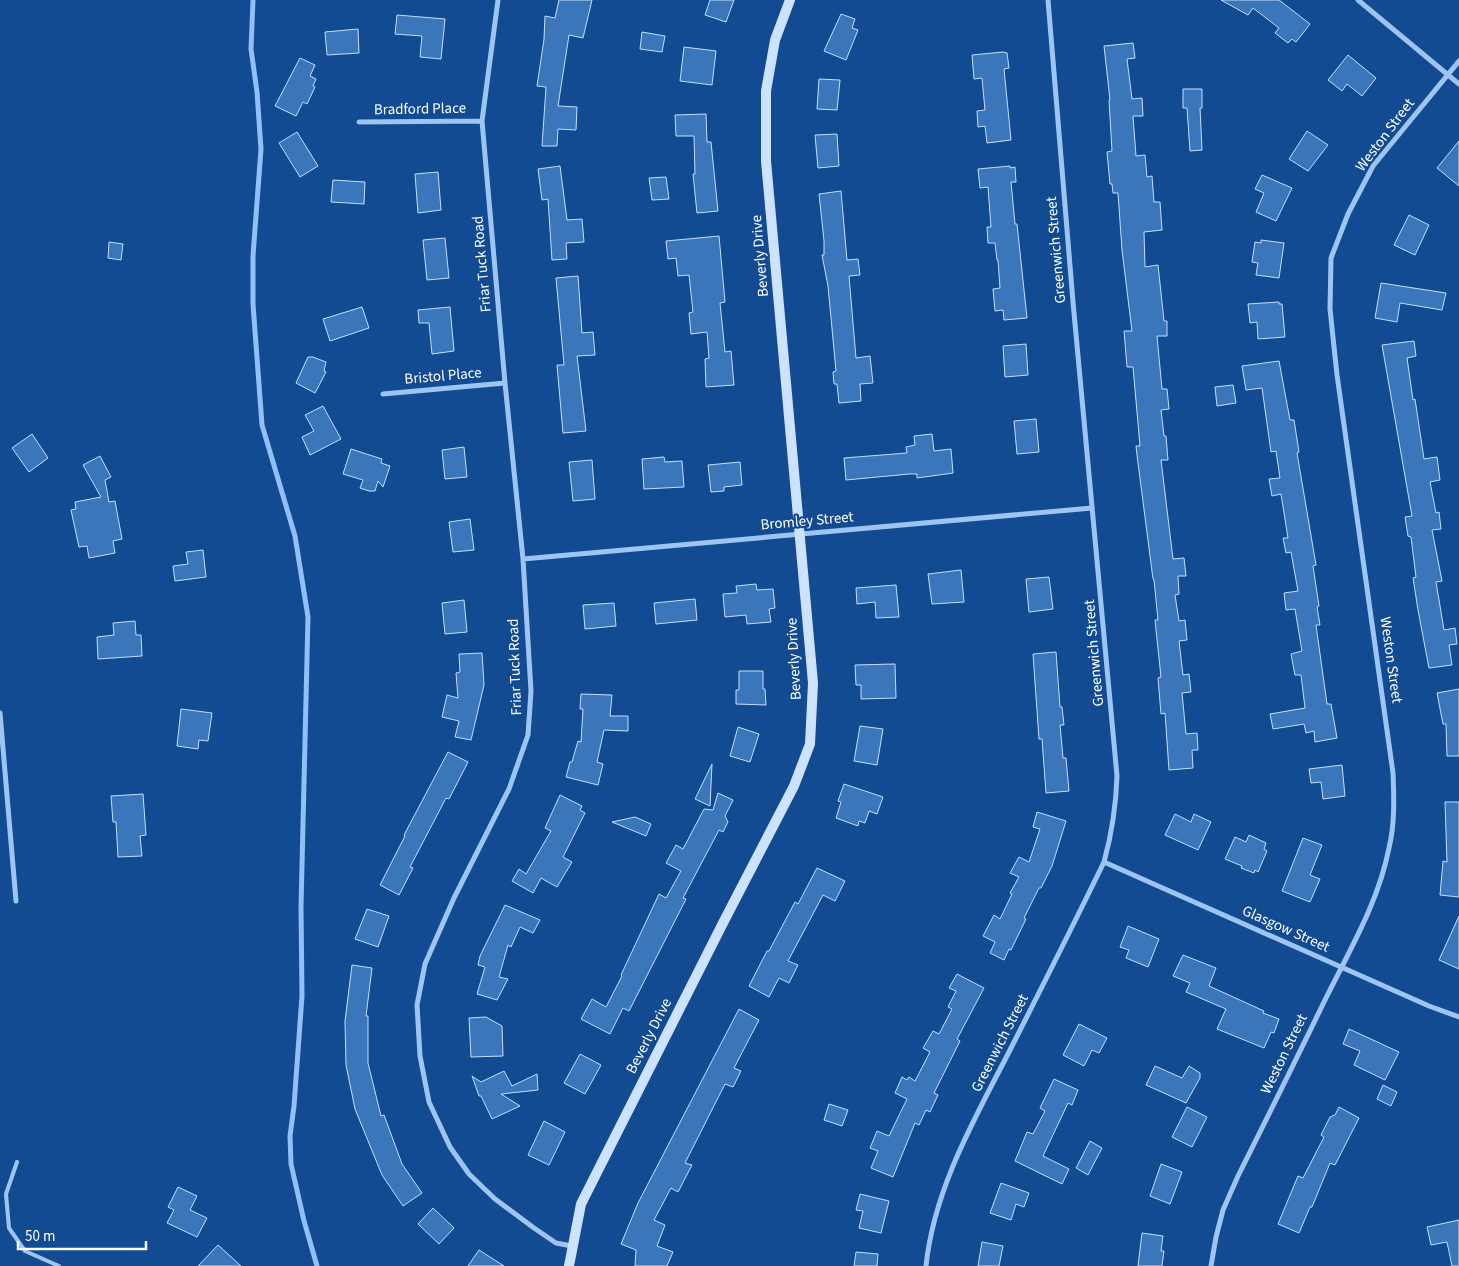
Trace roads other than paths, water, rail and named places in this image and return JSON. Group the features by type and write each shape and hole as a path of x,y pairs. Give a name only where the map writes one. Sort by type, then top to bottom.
{"street":[{"name":"Friar Tuck Road","path":"498,0 482,121 505,383 523,559 531,690 528,735 509,789 454,898 424,964 417,1005 420,1056 429,1102 450,1147 469,1174 495,1199 534,1228 556,1243 572,1246"},
{"name":"Beverly Drive","path":"569,1266 581,1204 794,786 810,744 813,683 766,161 766,91 775,40 790,0"},
{"name":"Greenwich Street","path":"926,1266 932,1231 950,1173 975,1119 1104,862 1114,818 1117,776 1072,292 1048,0"},
{"path":"1358,0 1459,84"},
{"name":"Weston Street","path":"1211,1266 1223,1210 1341,967 1364,925 1384,871 1390,847 1393,825 1394,772 1337,375 1330,309 1331,258 1348,214 1373,166 1459,61"},
{"name":"Bradford Place","path":"358,122 482,121"},
{"name":"Bristol Place","path":"383,394 505,383"},
{"name":"Bromley Street","path":"523,559 1092,508"},
{"path":"0,713 16,901"},
{"name":"Glasgow Street","path":"1104,862 1459,1018"}],"lane":[{"path":"17,1162 6,1194 9,1228 25,1250 59,1266"}],"waterway":[{"path":"253,0 251,49 257,92 261,149 253,256 253,304 262,425 295,536 308,617 301,907 302,996 290,1136 291,1164 317,1266"}]}
